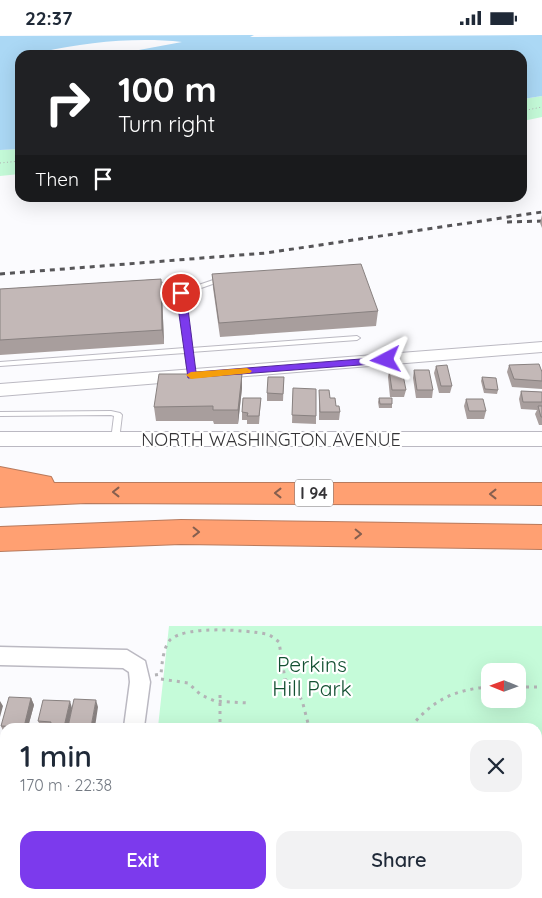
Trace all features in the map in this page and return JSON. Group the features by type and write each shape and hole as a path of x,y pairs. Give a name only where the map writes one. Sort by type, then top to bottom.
{"highway":[{"path":"0,477 86,492"},
{"name":"I 94","path":"0,497 86,492 542,494"},
{"path":"0,547 147,533"},
{"path":"0,539 147,533 542,537"}],"street":[{"path":"0,391 542,347"},
{"name":"NORTH WASHINGTON AVENUE","path":"0,439 542,439"},
{"path":"0,656 127,659 146,671 140,682 135,723"}],"lane":[{"path":"148,284 166,285 181,293 230,276"},
{"path":"181,293 191,375"},
{"path":"0,364 357,338"},
{"path":"0,414 111,413 118,415 115,440"}],"path":[{"path":"527,110 542,107"},
{"path":"0,163 15,162"},
{"path":"146,671 161,675 163,657 169,641 183,633 215,630 268,634 279,642 285,679 302,700 308,723"},
{"path":"161,679 188,683 206,699 220,702 248,703"},
{"path":"414,723 423,711 446,695 474,687 481,687"},
{"path":"526,687 542,687"},
{"path":"220,695 220,723"}],"green space":[{"path":"542,96 542,117 527,120 527,98"},
{"path":"15,149 15,174 0,176 0,150"},
{"name":"Perkins Hill Park","path":"169,626 542,626 542,723 158,723"}],"water":[{"path":"542,35 542,96 527,98 527,50 139,50 182,42 130,40 94,43 54,50 15,50 15,149 0,150 0,36"}],"building":[{"path":"361,264 378,311 219,323 212,274"},
{"path":"161,279 162,330 0,340 0,289"},
{"path":"539,364 542,372 542,381 514,379 509,365"},
{"path":"447,365 452,386 441,386 436,366"},
{"path":"389,370 402,370 406,390 392,390"},
{"path":"414,370 429,370 433,390 417,390"},
{"path":"159,374 242,374 238,410 213,410 213,406 154,407"},
{"path":"268,377 284,377 283,394 267,393"},
{"path":"482,377 496,378 498,390 485,389"},
{"path":"293,388 316,389 316,416 292,415"},
{"path":"319,390 329,390 330,398 335,398 336,406 339,406 340,412 320,412"},
{"path":"521,391 542,392 542,402 523,402"},
{"path":"243,398 261,398 259,416 247,416 248,413 242,412"},
{"path":"379,398 392,398 392,404 380,404"},
{"path":"466,399 483,399 486,411 469,411"},
{"path":"538,406 542,406 542,417 541,417"},
{"path":"9,697 31,698 25,723 2,723"},
{"path":"74,699 96,700 92,723 69,723"},
{"path":"43,700 70,701 65,723 38,721"}],"railway":[{"path":"0,274 266,253 542,212"},
{"path":"507,222 542,221"}],"slow traffic":[{"path":"191,375 247,371"}],"route":[{"path":"181,293 191,375 386,360"}]}
